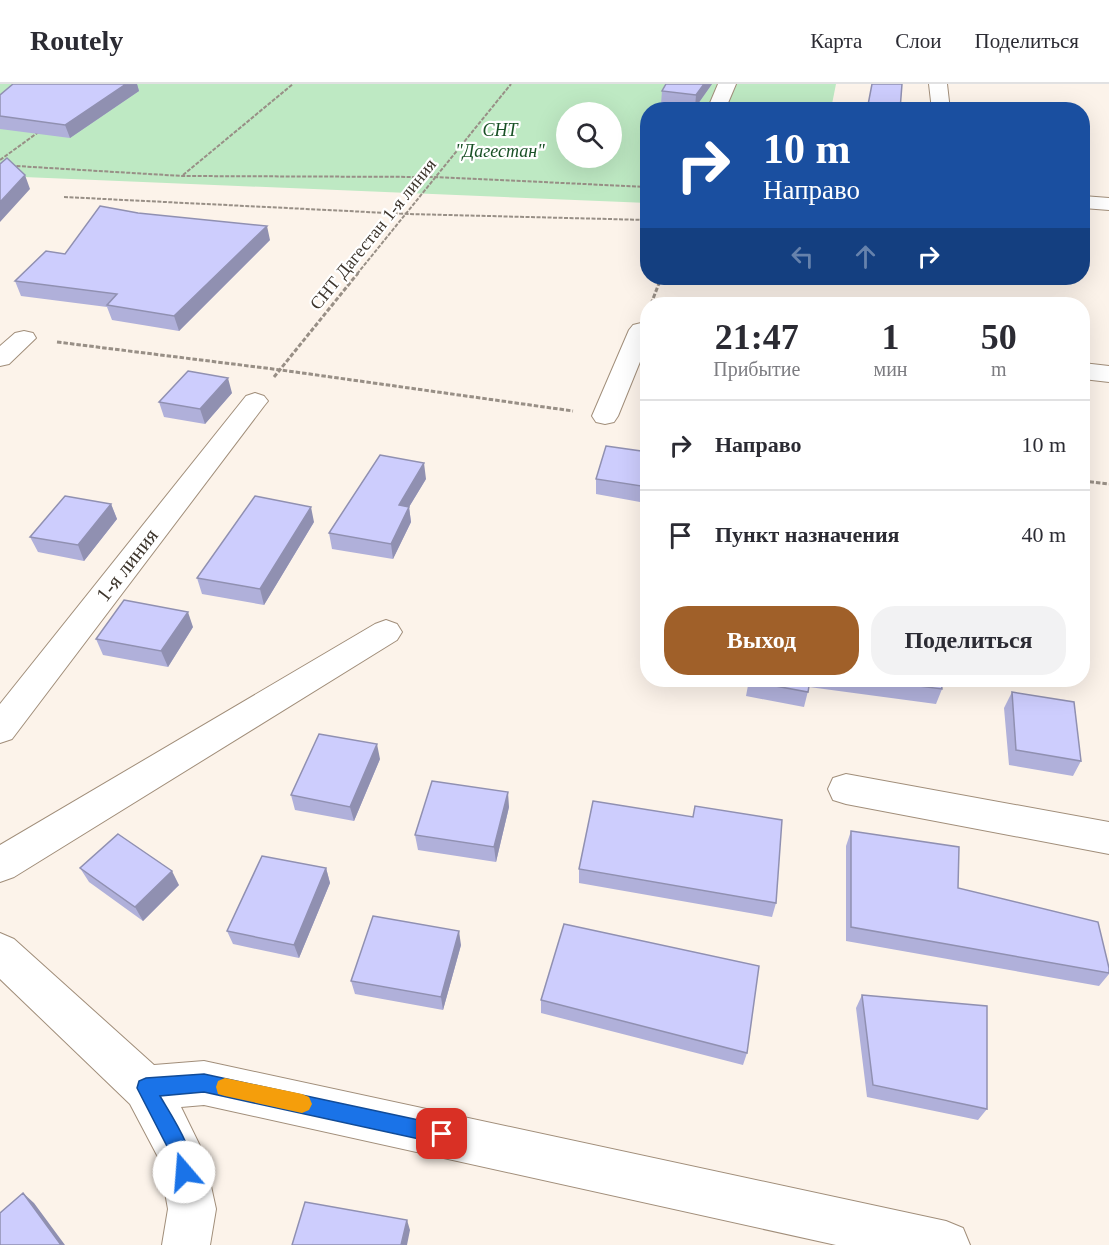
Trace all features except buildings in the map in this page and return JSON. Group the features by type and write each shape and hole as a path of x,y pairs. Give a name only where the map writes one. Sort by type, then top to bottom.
{"street":[{"path":"719,102 727,84"},
{"path":"938,84 940,102"},
{"path":"1090,203 1109,204"},
{"path":"605,416 640,332"},
{"path":"0,359 24,338"},
{"path":"1090,372 1109,374"},
{"name":"1-я линия","path":"0,729 255,400"},
{"path":"0,865 386,632"},
{"path":"846,789 1109,838"},
{"path":"0,951 146,1088 181,1154 192,1209 186,1245"},
{"path":"146,1088 204,1083 946,1245"}],"path":[{"path":"182,176 293,84"},
{"name":"СНТ Дагестан 1-я линия","path":"255,400 512,84"},
{"path":"0,160 49,125"},
{"path":"0,165 182,176 435,177 640,187"},
{"path":"64,197 408,214 640,220"},
{"path":"24,338 281,370 605,416"},
{"path":"1090,482 1109,484"}],"green space":[{"name":"СНТ \"Дагестан\"","path":"0,84 836,84 832,102 640,102 640,203 0,176"}],"slow traffic":[{"path":"225,1087 302,1104"}],"route":[{"path":"184,1172 181,1154 146,1088 204,1083 442,1134"}]}
